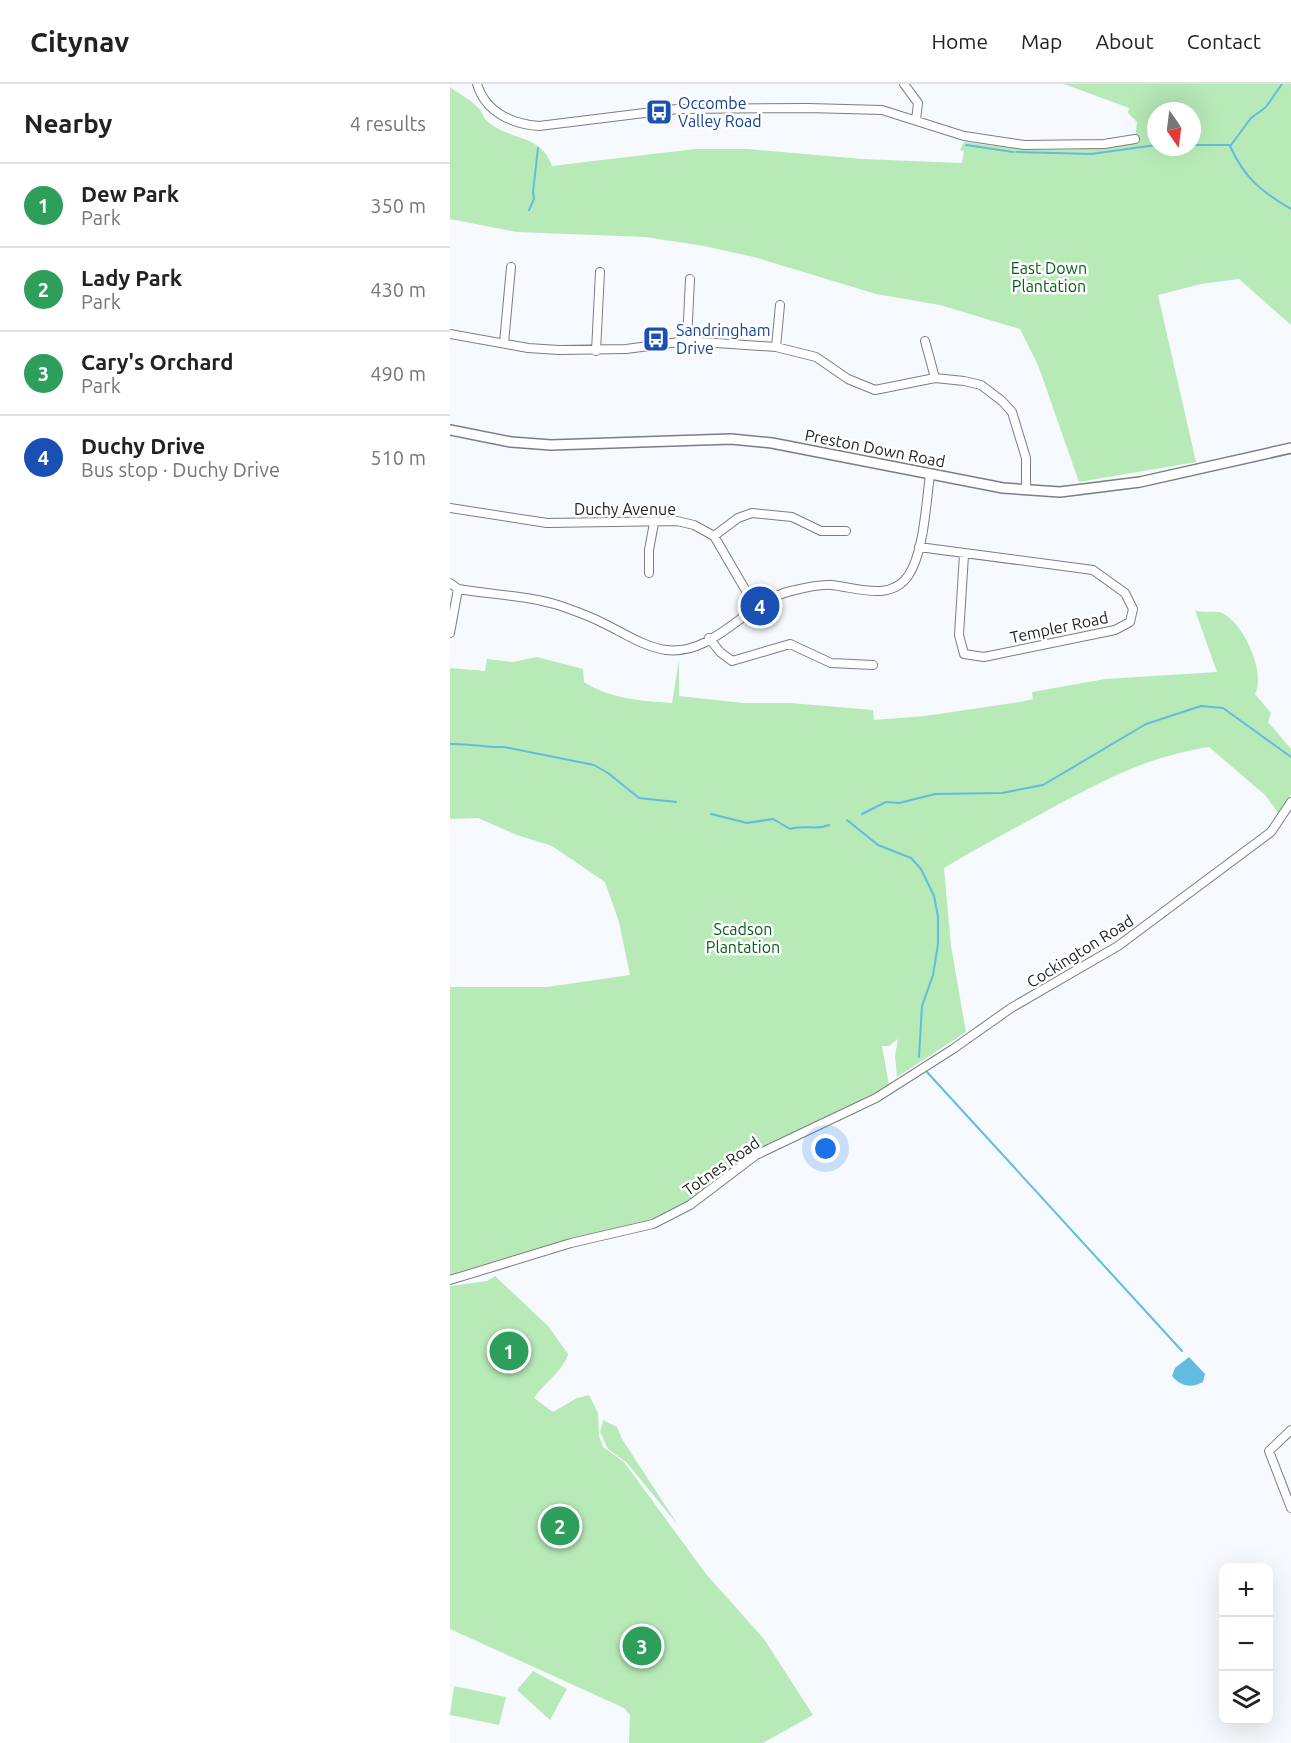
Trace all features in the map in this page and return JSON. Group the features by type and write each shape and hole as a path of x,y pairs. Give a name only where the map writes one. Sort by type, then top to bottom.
{"street":[{"path":"477,84 484,100 508,120 523,125 539,126 677,109 758,107 882,110 964,136 1024,144 1104,144 1135,139"},
{"path":"904,84 918,103 916,120"},
{"path":"504,343 512,267"},
{"path":"596,351 600,272"},
{"path":"687,341 690,279"},
{"path":"776,347 780,305"},
{"path":"450,334 528,348 596,351 687,341 776,347 816,357 848,379 875,390 935,378 949,378 981,385 1002,401 1011,412 1026,458 1026,490"},
{"path":"925,341 935,378"},
{"name":"Preston Down Road","path":"450,430 511,442 561,446 741,440 815,451 930,475 1026,490 1060,492 1112,487 1291,448"},
{"path":"450,583 458,589 539,600 561,606 666,650 691,648 777,595 829,585 867,591 895,587 908,577 919,547 930,475"},
{"name":"Duchy Avenue","path":"450,508 547,523 677,521 694,525 714,536"},
{"path":"756,608 714,536 738,518 752,513 792,517 821,531 846,531"},
{"path":"649,573 649,550 654,523"},
{"name":"Templer Road","path":"919,547 964,555 1093,570 1125,593 1133,609 1130,621 1115,630 984,657 964,654 959,635 964,555"},
{"path":"450,633 458,589"},
{"path":"709,638 720,652 732,661 790,644 831,663 873,665"},
{"name":"Cockington Road","path":"926,1065 1011,1008 1118,946 1271,832 1291,802"},
{"name":"Totnes Road","path":"450,1280 571,1243 653,1224 702,1198 756,1155 876,1098 926,1065"},
{"path":"1291,1430 1269,1451 1291,1508"}],"green space":[{"name":"East Down Plantation","path":"1064,84 1291,84 1291,325 1239,279 1201,284 1158,295 1196,462 1079,482 1038,365 1020,329 940,305 876,294 754,257 704,246 645,237 517,232 450,219 450,87 474,104 487,121 497,128 540,148 547,155 552,166 695,149 748,149 862,159 962,163 964,151 960,150 964,142 1071,150 1135,141 1137,122 1128,113 1129,108"},
{"name":"Scadson Plantation","path":"1195,610 1219,612 1230,618 1251,649 1258,674 1255,694 1271,713 1268,722 1291,749 1291,794 1280,815 1265,795 1209,747 1165,757 1126,771 996,839 944,868 951,946 966,1032 897,1077 895,1056 898,1039 889,1046 882,1046 889,1085 867,1099 767,1145 691,1201 644,1223 450,1276 450,987 547,987 630,975 619,922 605,882 552,846 517,835 478,818 450,819 450,668 485,671 487,659 513,662 537,657 583,669 584,682 615,696 672,703 679,660 679,696 743,703 790,703 873,710 874,720 925,716 1020,702 1033,699 1032,692 1105,679 1217,672"},
{"path":"495,1276 548,1326 568,1354 559,1371 534,1398 553,1412 577,1398 589,1395 598,1413 599,1436 603,1447 624,1462 706,1574 764,1639 813,1715 763,1743 629,1743 630,1715 624,1708 450,1629 450,1286 487,1281"},
{"path":"603,1420 617,1427 622,1439 678,1525 627,1463 608,1449 600,1432"},
{"path":"533,1671 567,1689 550,1720 517,1690"},
{"path":"454,1686 506,1697 499,1725 450,1715"}],"water":[{"path":"1189,1357 1205,1374 1203,1382 1187,1385 1175,1380 1172,1376 1175,1368"}],"waterway":[{"path":"1201,145 1231,145 1251,118 1266,107 1282,84"},
{"path":"966,145 1013,152"},
{"path":"1016,152 1091,154 1147,146"},
{"path":"1230,146 1248,176 1271,196 1291,209"},
{"path":"529,210 534,199 538,148"},
{"path":"862,814 886,802 899,803 935,794 1002,793 1043,785 1146,724 1201,706 1223,708 1291,757"},
{"path":"450,744 504,747 594,765 608,773 639,798 676,802"},
{"path":"711,814 747,823 773,819 790,829 829,825"},
{"path":"847,820 878,845 911,858 921,869 934,896 938,917 938,944 933,975 922,1006 919,1057"},
{"path":"927,1072 1182,1351"}],"place":[{"name":"Occombe Valley Road","path":"659,112"},
{"name":"Sandringham Drive","path":"656,339"},
{"name":"Duchy Drive","path":"760,606"},
{"name":"Dew Park","path":"509,1351"},
{"name":"Lady Park","path":"560,1526"},
{"name":"Cary's Orchard","path":"642,1646"}]}
